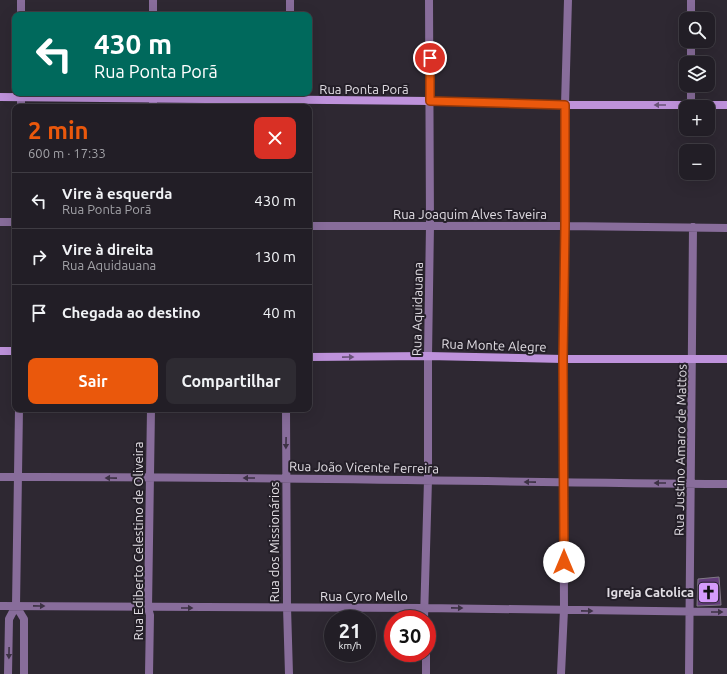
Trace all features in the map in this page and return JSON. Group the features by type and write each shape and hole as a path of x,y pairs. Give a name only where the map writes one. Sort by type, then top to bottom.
{"street":[{"path":"21,0 21,12"},
{"path":"153,0 153,12"},
{"path":"290,0 290,12"},
{"name":"Rua Aquidauana","path":"424,608 428,480 430,225 429,0"},
{"path":"561,674 564,610 565,483 563,359 565,105 568,0"},
{"path":"691,0 691,12"},
{"name":"Rua Ponta Porã","path":"0,97 12,96"},
{"name":"Rua Ponta Porã","path":"47,96 153,100 430,101 565,105 679,105"},
{"name":"Rua Ponta Porã","path":"715,105 727,105"},
{"path":"0,222 12,222"},
{"name":"Rua Joaquim Alves Taveira","path":"312,226 430,225 727,228"},
{"name":"Rua Justino Amaro de Mattos","path":"689,674 693,227"},
{"path":"0,351 12,351"},
{"name":"Rua Monte Alegre","path":"312,357 428,356 563,359 727,359"},
{"path":"8,674 9,619 16,606 20,412"},
{"name":"Rua Ediberto Celestino de Oliveira","path":"149,674 150,615 148,608 151,412"},
{"name":"Rua dos Missionários","path":"286,412 287,607 289,674"},
{"name":"Rua João Vicente Ferreira","path":"0,477 286,478 565,483 727,484"},
{"name":"Rua Cyro Mello","path":"0,606 148,608 424,608 727,612"},
{"path":"16,606 24,619 24,674"},
{"path":"426,662 426,674"}],"building":[{"name":"Igreja Catolica","path":"719,577 721,605 697,606 698,579"}],"place":[{"name":"Igreja Catolica","path":"709,592"}],"route":[{"path":"430,58 430,101 565,105 563,359 565,483 564,562"}]}
